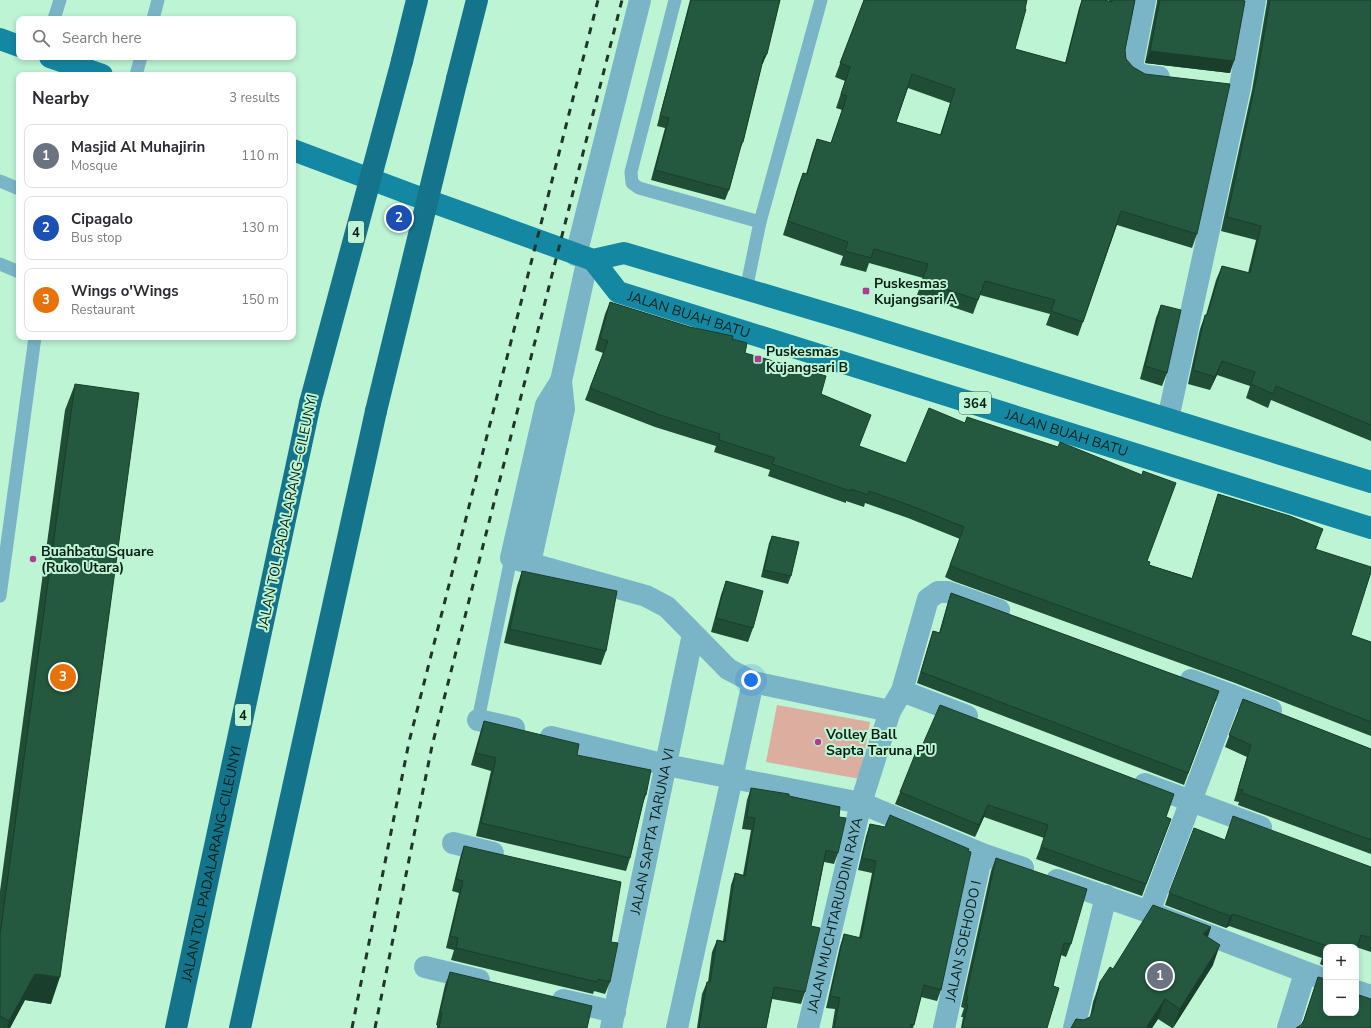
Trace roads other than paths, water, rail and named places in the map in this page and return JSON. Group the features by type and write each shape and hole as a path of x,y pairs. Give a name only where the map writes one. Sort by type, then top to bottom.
{"highway":[{"name":"JALAN TOL PADALARANG–CILEUNYI","path":"176,1028 310,403 417,0"},
{"path":"240,1028 376,411 477,0"}],"main road":[{"path":"0,39 16,45"},
{"path":"58,60 90,72"},
{"path":"296,151 585,258 624,254 856,322 1371,482"},
{"name":"JALAN BUAH BATU","path":"585,258 618,292 1371,528"}],"street":[{"path":"640,0 585,258 561,381 564,409 520,561 646,596 667,607 728,670 752,682 890,711"},
{"path":"1145,0 1132,66 1135,71 1141,75 1179,80"},
{"path":"1168,419 1240,87 1255,0"},
{"path":"1217,84 1240,87"},
{"name":"JALAN MUCHTARUDDIN RAYA","path":"808,1028 860,802 890,711 902,691 928,599 938,592 948,592 1015,616"},
{"name":"JALAN SAPTA TARUNA VI","path":"613,1020 632,885 666,765 693,634"},
{"path":"1171,673 1290,718"},
{"path":"677,1028 752,682"},
{"path":"902,691 984,722"},
{"path":"1149,912 1231,695"},
{"path":"478,720 666,765 860,802 982,854 1106,896 1323,979"},
{"path":"1124,776 1281,834"},
{"path":"453,843 516,858"},
{"name":"JALAN SOEHODO I","path":"944,1028 982,854"},
{"path":"1074,1028 1106,896"},
{"path":"425,967 501,985"},
{"path":"1288,1028 1305,973"},
{"path":"1359,992 1371,996"},
{"path":"546,996 613,1020"}],"lane":[{"path":"55,16 60,0"},
{"path":"153,16 158,0"},
{"path":"675,0 631,172 632,183 639,188 760,222"},
{"path":"746,290 760,222 821,0"},
{"path":"137,72 140,60"},
{"path":"0,181 16,188"},
{"path":"0,264 16,271"},
{"path":"0,596 35,340"},
{"path":"478,720 520,561"}],"railway":[{"path":"352,1028 409,742 598,0"},
{"path":"375,1028 432,746 622,0"}],"place":[{"name":"Cipagalo","path":"399,218"},
{"name":"Puskesmas Kujangsari A","path":"866,291"},
{"name":"Puskesmas Kujangsari B","path":"758,359"},
{"name":"Buahbatu Square (Ruko Utara)","path":"33,559"},
{"name":"Wings o'Wings","path":"63,677"},
{"name":"Volley Ball Sapta Taruna PU","path":"818,742"},
{"name":"Masjid Al Muhajirin","path":"1160,976"}]}
